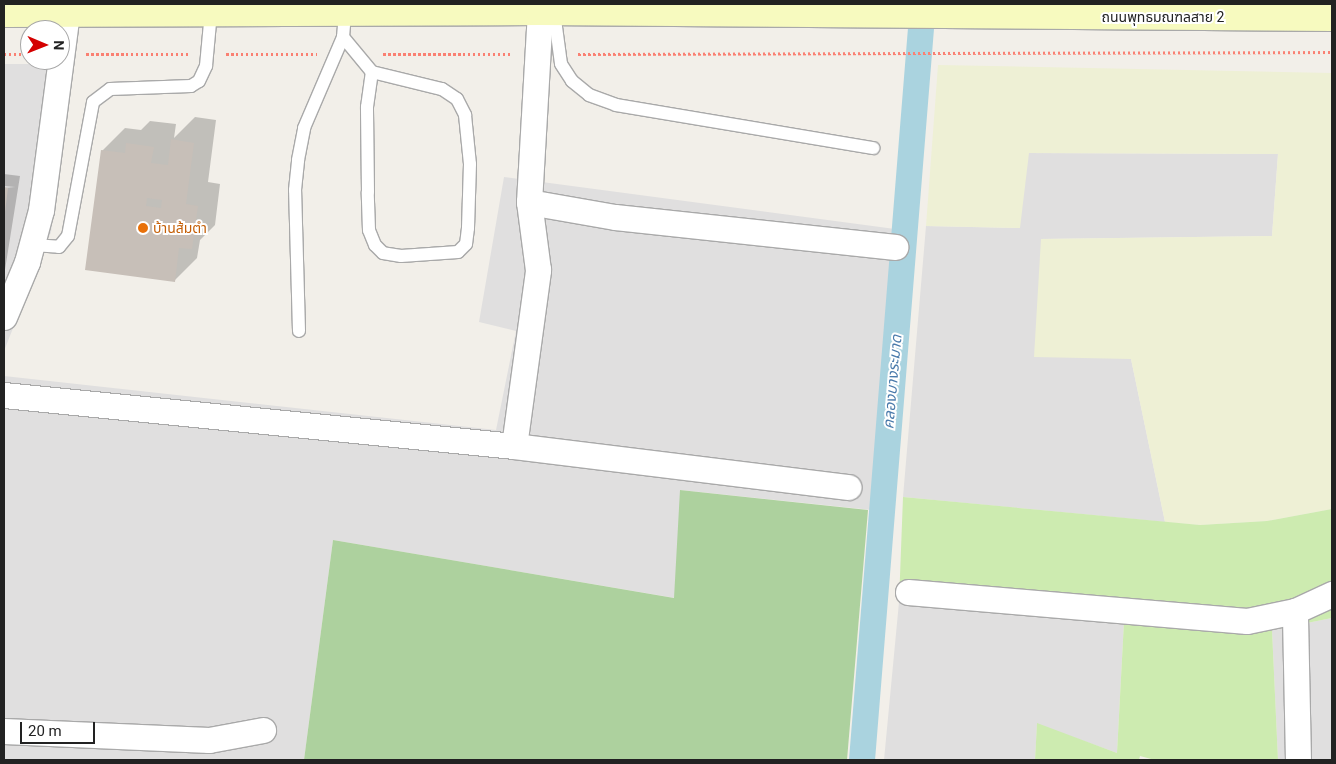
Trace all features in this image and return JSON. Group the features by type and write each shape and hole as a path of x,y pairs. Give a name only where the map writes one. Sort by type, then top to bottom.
{"main road":[{"name":"ถนนพุทธมณฑลสาย 2","path":"4,13 211,12 344,24 547,12 662,9 852,15 1332,18"}],"street":[{"path":"66,20 67,12"},
{"path":"514,446 538,270 529,202 548,54 547,12"},
{"path":"4,316 33,245 41,210 60,70"},
{"path":"529,202 615,217 894,247"},
{"path":"4,395 514,446 848,487"},
{"path":"908,592 1247,621 1295,611 1332,594"},
{"path":"1295,611 1298,760"},
{"path":"4,731 209,740 262,730"}],"lane":[{"path":"33,245 58,247 68,236 89,118 94,102 101,93 110,89 191,86 199,81 207,54 211,12"},
{"path":"299,332 295,190 298,160 304,128 336,54 344,24"},
{"path":"344,24 357,54 372,72 442,89 457,99 465,114 470,164 468,228 466,244 458,252 401,256 383,253 375,245 369,230 368,192 367,107 372,72"},
{"path":"548,54 561,64 572,81 589,95 616,104 873,148"}],"path":[{"path":"357,54 1005,51 1332,52"},
{"path":"4,54 20,54"},
{"path":"70,54 336,54"}],"shaded area":[{"path":"4,64 20,64 20,70 70,70 70,64 72,64 51,232 4,351"},
{"path":"1028,153 1278,154 1272,236 1041,239 1131,359 1165,522 903,497 926,226 1019,228"},
{"path":"504,177 895,229 872,510 681,490 675,598 333,540 304,760 4,760 4,376 496,430 516,331 479,322"},
{"path":"899,602 1124,621 1117,753 1037,724 1035,760 884,760"},
{"path":"1332,618 1332,760 1278,760 1272,630"}],"green space":[{"path":"938,65 1332,73 1332,509 1267,521 1200,525 1165,522 1131,359 1034,357 1041,239 1272,236 1278,154 1029,153 1020,228 926,226"},
{"path":"680,490 868,510 847,760 304,760 333,540 674,598"},
{"path":"903,497 1200,525 1267,521 1332,509 1332,618 1272,630 1278,760 1155,760 1140,756 1139,760 1035,760 1037,723 1117,753 1124,621 899,602"}],"building":[{"name":"บ้านส้มตำ","path":"171,139 194,143 186,204 198,206 192,249 179,248 175,282 85,270 101,150 125,153 126,143 154,147 151,163 168,165","holes":["147,198 162,200 161,208 146,206"]},
{"path":"4,187 8,188 5,212 4,212"}],"waterway":[{"name":"คลองบางระมาด","path":"862,760 923,4"}],"place":[{"name":"บ้านส้มตำ","path":"143,228"}]}
